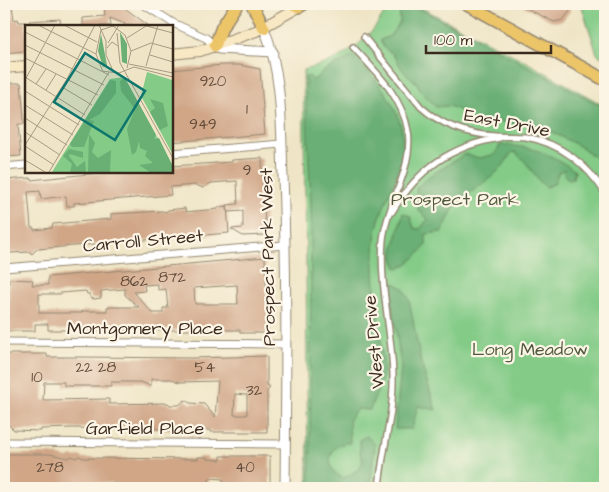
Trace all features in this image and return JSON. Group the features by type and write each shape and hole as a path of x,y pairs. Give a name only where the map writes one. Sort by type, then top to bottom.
{"main road":[{"path":"215,46 222,27 237,4"},
{"path":"252,4 264,28"},
{"path":"467,4 605,80"},
{"path":"172,54 200,51 264,28 299,5"},
{"path":"4,68 25,66"}],"street":[{"path":"143,4 173,23 206,38 219,49 273,52"},
{"name":"Prospect Park West","path":"264,28 273,52 278,80 282,144 286,344 285,488"},
{"name":"East Drive","path":"364,37 421,107 429,114 443,123 470,132 541,141 565,152 582,164 605,193"},
{"name":"West Drive","path":"353,46 392,92 403,112 408,131 409,147 407,163 386,222 383,242 382,272 393,375 379,488"},
{"name":"West Drive","path":"386,222 414,181 437,161 468,146 513,136"},
{"path":"172,153 282,144"},
{"path":"4,167 25,165"},
{"name":"Carroll Street","path":"4,268 285,245"},
{"name":"Montgomery Place","path":"4,342 286,344"},
{"name":"Garfield Place","path":"4,442 285,444"}],"green space":[{"name":"Prospect Park","path":"389,4 414,4 519,58 605,106 605,488 308,488 303,70 343,55 365,39 374,29"},
{"path":"400,4 410,4 605,108 605,166 583,148 538,125 490,121 483,126 469,124 456,109 447,106 436,107 420,90 417,83 404,72 392,53 384,48 380,40 390,36 400,22"},
{"path":"581,4 605,4 605,59 597,54"},
{"path":"352,56 383,89 395,109 402,131 402,159 379,220 374,247 375,288 384,370 370,410 357,409 349,419 350,443 337,447 330,458 330,464 333,469 344,478 359,469 363,461 360,452 360,439 367,436 375,445 370,488 310,488 311,207 305,77 309,76 313,80 324,71"},
{"path":"500,145 522,147 549,155 575,171 573,178 569,179 564,175 564,169 558,173 554,184 546,187 515,152 511,153 494,175 457,204 442,232 426,234 426,246 409,262 397,268 392,255 403,213 410,216 414,228 420,229 428,219 418,210 416,189 426,178 465,154 480,158 495,154"},
{"path":"394,283 403,288 409,299 421,363 436,410 418,406 412,429 395,429 401,367 390,286"}],"building":[{"path":"4,4 12,4 14,20 18,19 19,22 26,22 25,51 4,53"},
{"path":"104,4 116,4 117,7 122,6 148,25 125,25 110,18 111,25 83,25 83,18 105,16"},
{"path":"518,4 569,4 570,11 563,20 554,22"},
{"path":"60,19 61,25 29,25 29,21"},
{"path":"222,65 239,65 260,69 265,134 172,142 172,70"},
{"path":"4,83 21,83 24,124 18,124 21,156 4,157"},
{"path":"262,158 266,235 243,236 231,229 243,228 243,211 228,212 227,205 238,204 237,181 211,183 203,188 196,185 170,187 171,195 74,203 74,206 67,206 66,196 41,199 40,191 28,192 31,228 34,228 34,230 52,228 53,224 111,219 111,214 166,212 168,210 185,208 186,212 218,209 218,207 227,206 229,233 37,249 32,254 30,252 10,253 6,256 4,180 31,178 31,180 108,172 172,172 172,166 232,162 232,160"},
{"path":"265,257 268,333 240,333 240,330 48,330 48,324 35,324 35,331 8,331 9,279 33,280 32,285 48,285 48,277","holes":["158,284 158,290 166,289 168,308 163,308 163,313 152,313 134,292 145,291 144,285","237,285 238,304 195,304 194,288","125,289 125,295 139,307 107,307 107,311 82,311 82,313 39,313 39,294 86,291 87,294 90,294 90,298 94,299 101,298 101,291"]},
{"path":"4,354 47,354 47,357 192,358 267,356 267,386 270,388 267,391 267,432 72,428 41,429 41,431 14,430 6,422 7,393 4,393","holes":["151,379 172,379 180,382 218,381 215,417 204,404 190,403 185,400 179,405 170,405 168,403 109,404 109,399 43,400 44,382 64,382 64,386 111,386 111,382 140,382 151,387","235,394 247,395 247,415 234,415"]},
{"path":"4,454 50,454 68,458 72,456 76,458 79,456 83,458 198,459 198,457 207,457 207,459 221,460 221,456 270,456 270,488 223,488 223,479 209,478 209,485 204,485 204,488 126,488 116,487 116,483 69,483 69,485 46,485 46,488 4,488"}],"park label":[{"name":"Long Meadow","path":"530,349"}]}
